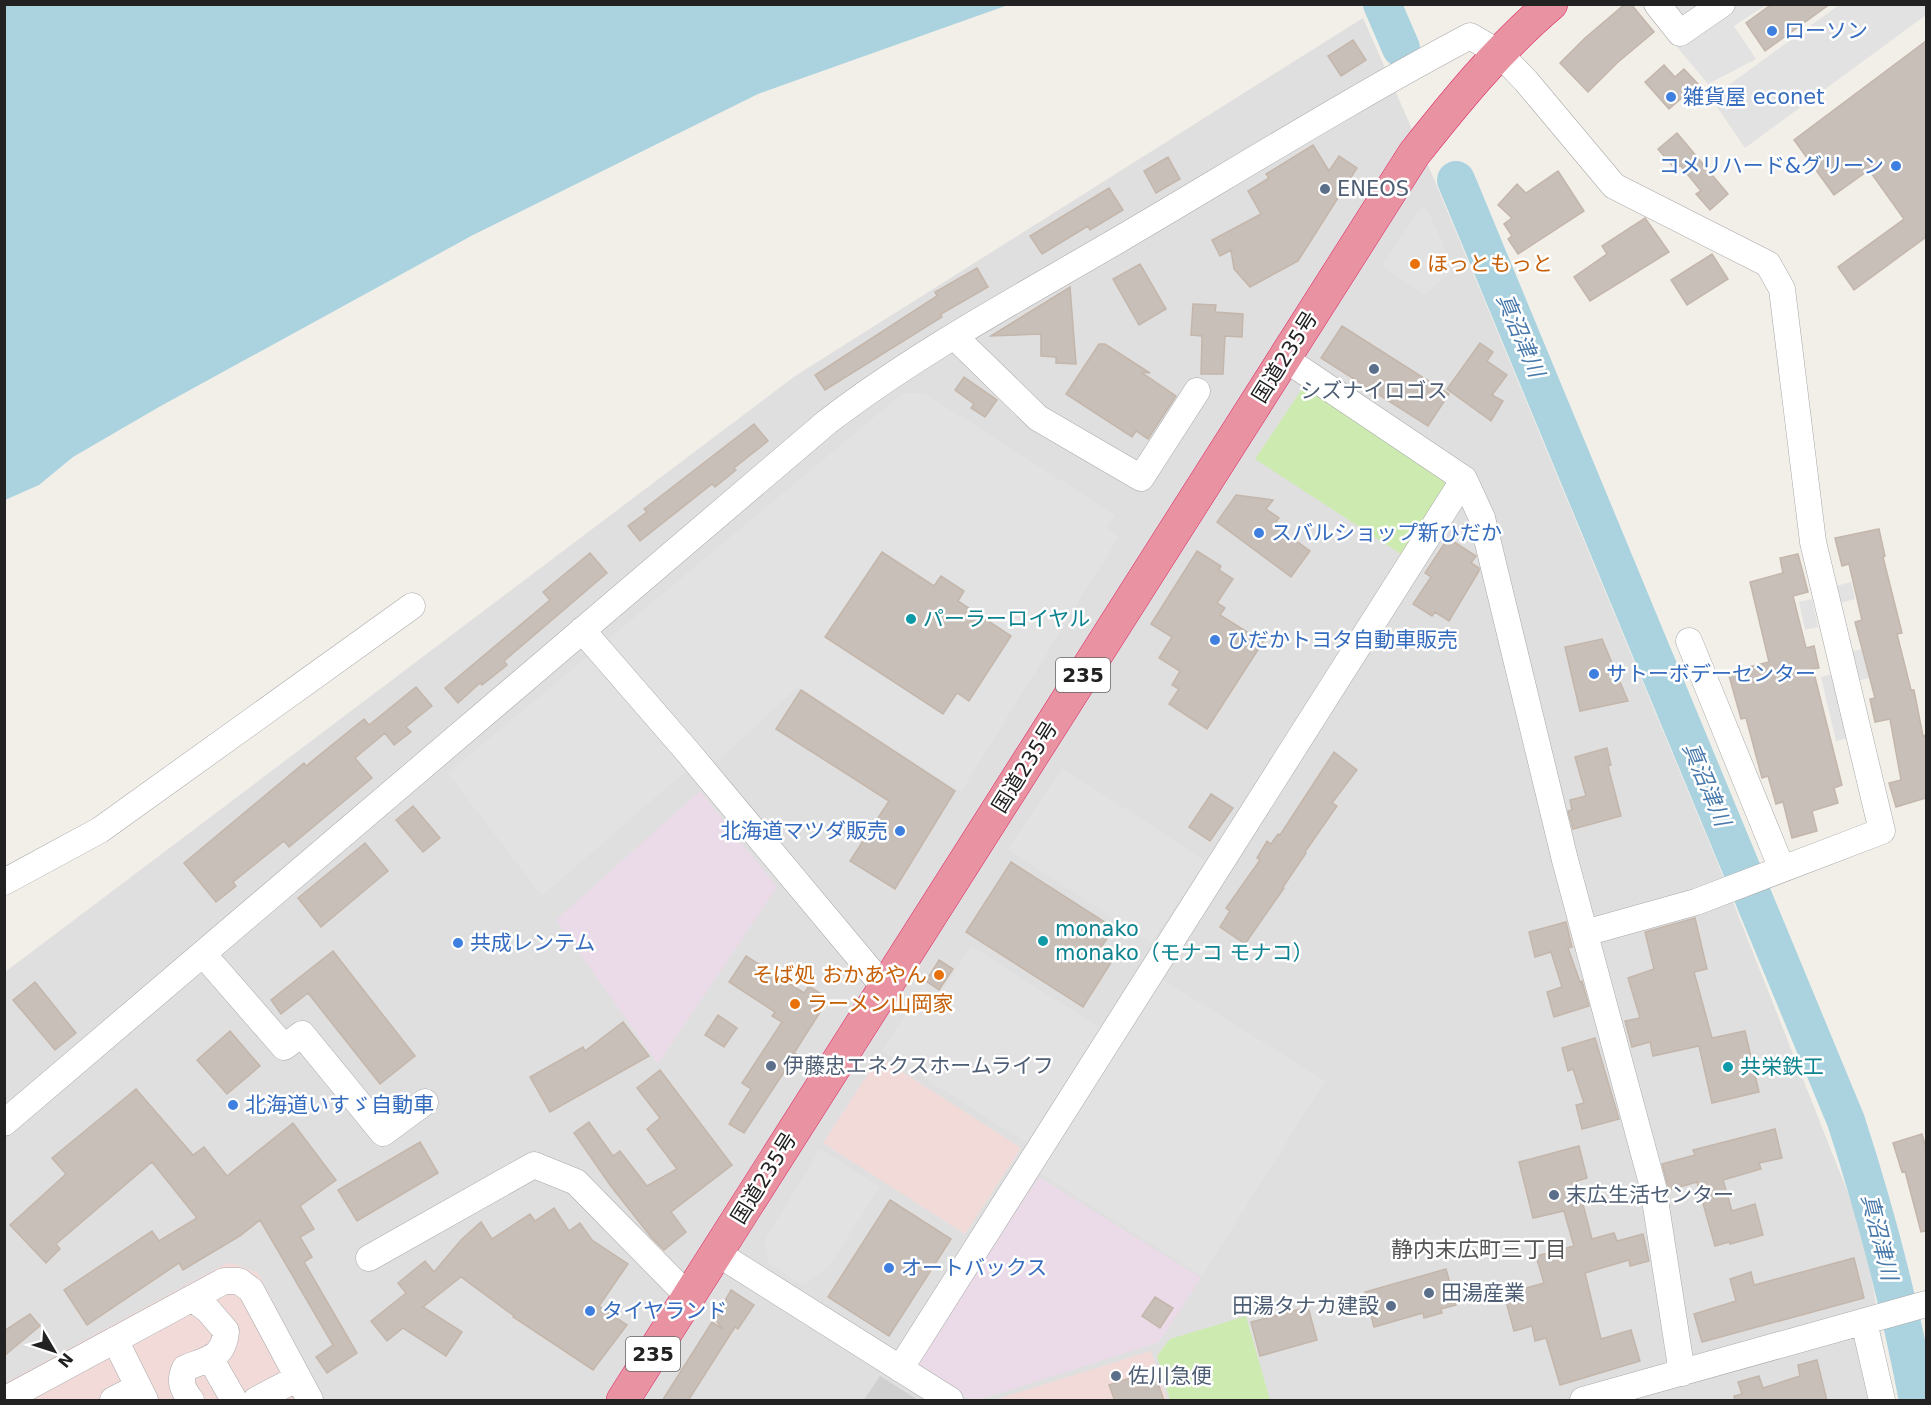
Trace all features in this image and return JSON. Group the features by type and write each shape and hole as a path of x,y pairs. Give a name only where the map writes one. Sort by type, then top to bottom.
{"highway":[{"name":"国道235号","path":"623,1401 1414,154 1499,53 1551,4"}],"street":[{"path":"1657,4 1680,33 1722,4"},
{"path":"4,1123 827,422 864,394 954,336 1470,36 1499,53 1526,81 1614,186 1768,264 1782,290 1813,542 1882,831 1696,902 1585,933"},
{"path":"954,336 1038,417 1141,478 1197,391"},
{"path":"1284,358 1464,479 1482,518 1564,860 1653,1187 1682,1373"},
{"path":"900,1368 1464,479"},
{"path":"4,882 100,830 412,606"},
{"path":"582,630 680,743 885,988"},
{"path":"1689,641 1775,872"},
{"path":"203,954 284,1047 302,1035 383,1133 425,1102"},
{"path":"369,1258 534,1165 576,1182 689,1297"},
{"path":"717,1253 950,1401"},
{"path":"4,1400 224,1281 239,1281 251,1290 310,1401"},
{"path":"190,1401 183,1390 181,1378 185,1368 218,1353 225,1345 226,1330 208,1310 192,1298"},
{"path":"1595,1399 1920,1306"},
{"path":"1872,1319 1882,1401"},
{"path":"113,1401 141,1394 115,1340"},
{"path":"210,1358 234,1401"},
{"path":"256,1401 298,1378"}],"shaded area":[{"path":"1642,5 1766,5 1734,26 1756,59 1708,84"},
{"path":"1839,5 1926,5 1926,15 1745,148 1711,98"},
{"path":"1363,18 1434,179 1716,859 1863,1231 1893,1400 5,1400 5,972 795,376"},
{"path":"1422,206 1429,212 1454,271 1424,294 1382,266"},
{"path":"903,393 924,393 1115,515 1107,528 1119,536 961,792 798,687 721,758 680,776 542,896 448,773","holes":["881,552 934,586 941,576 964,591 958,601 1011,636 969,701 957,693 826,637"]},
{"path":"1851,582 1855,599 1836,604 1832,587"},
{"path":"1812,599 1818,627 1805,630 1799,602"},
{"path":"1862,649 1869,678 1857,681 1850,652"},
{"path":"1837,673 1852,737 1836,741 1821,677"},
{"path":"1062,768 1206,861 1151,943 1008,849"},
{"path":"700,791 777,887 658,1064 556,920"},
{"path":"971,946 1100,1028 1027,1143 882,1051 922,988 938,998"},
{"path":"1162,979 1325,1081 1202,1276 1039,1173"},
{"path":"879,1057 1021,1148 965,1234 823,1143"},
{"path":"820,1149 880,1187 828,1267 803,1286 769,1263 764,1241"},
{"path":"1039,1177 1201,1278 1159,1342 978,1400 971,1400 915,1363"},
{"path":"227,1263 258,1273 325,1400 5,1400 5,1383"},
{"name":"佐川急便","path":"1151,1351 1167,1400 994,1400"},
{"path":"880,1376 918,1400 864,1400"}],"green space":[{"path":"1306,383 1443,473 1445,487 1401,554 1255,459"},
{"path":"1246,1316 1270,1400 1170,1400 1157,1356 1170,1339"}],"water":[{"path":"4,5 1008,5 758,94 473,235 159,407 73,457 39,485 5,500"}],"building":[{"path":"1625,4 1631,4 1654,32 1617,63 1588,92 1560,63"},
{"name":"ローソン","path":"1772,4 1830,4 1765,51 1746,23"},
{"path":"1353,40 1366,60 1341,76 1328,56"},
{"name":"コメリハード&グリーン","path":"1926,41 1926,237 1854,290 1838,267 1904,219 1869,170 1834,195 1794,140"},
{"name":"雑貨屋 econet","path":"1664,65 1675,77 1684,69 1698,84 1669,109 1645,82"},
{"path":"1677,133 1728,194 1710,210 1696,194 1701,191 1680,165 1675,169 1658,149"},
{"path":"1313,145 1329,171 1339,156 1357,168 1298,261 1250,287 1234,269 1231,250 1220,256 1212,240 1261,214 1248,191 1269,178 1266,174"},
{"path":"1168,157 1180,179 1156,193 1144,171"},
{"path":"1558,171 1584,211 1518,254 1508,239 1512,236 1504,224 1512,218 1498,205 1517,184 1526,193"},
{"path":"1109,188 1123,210 1090,230 1088,226 1042,254 1030,236"},
{"path":"1645,218 1669,252 1590,301 1574,277 1607,254 1602,246"},
{"path":"1712,254 1728,279 1687,305 1671,280"},
{"path":"1140,264 1166,309 1139,325 1113,279"},
{"path":"977,268 988,287 941,314 942,317 825,390 815,375 937,296 935,292"},
{"path":"1070,287 1076,364 1056,363 1056,357 1041,356 1041,334 991,336"},
{"path":"1193,304 1216,305 1215,312 1243,314 1242,337 1225,336 1223,374 1201,374 1202,336 1191,335"},
{"name":"シズナイロゴス","path":"1342,326 1449,394 1428,426 1321,358"},
{"path":"1480,343 1493,352 1487,361 1507,375 1492,395 1503,401 1491,421 1447,389"},
{"path":"1099,344 1105,344 1150,373 1141,372 1176,396 1148,439 1136,431 1132,437 1066,394"},
{"path":"964,377 997,400 985,417 971,408 974,404 955,390"},
{"path":"754,424 768,441 734,468 736,470 715,487 712,484 640,541 628,526 647,512 644,509"},
{"name":"スバルショップ新ひだか","path":"1236,495 1273,500 1266,509 1279,518 1274,525 1310,551 1291,577 1217,522"},
{"path":"1879,529 1885,556 1883,557 1902,633 1897,634 1911,690 1914,690 1923,736 1926,735 1926,798 1896,807 1889,783 1901,780 1890,719 1875,722 1870,699 1875,698 1855,622 1862,620 1849,564 1842,566 1835,538"},
{"path":"1448,538 1476,556 1471,563 1479,568 1449,621 1435,612 1432,616 1413,604 1431,577 1425,573"},
{"name":"ひだかトヨタ自動車販売","path":"1197,551 1221,566 1219,570 1233,579 1217,603 1225,608 1220,615 1263,642 1207,729 1169,704 1179,689 1172,685 1180,671 1159,658 1172,637 1151,624"},
{"name":"パーラーロイヤル","path":"882,552 934,586 941,576 964,591 958,601 1011,636 969,701 957,693 943,714 825,637"},
{"path":"590,553 607,573 504,661 507,665 482,685 480,683 458,703 445,688 550,600 543,592"},
{"path":"1798,554 1808,592 1793,596 1806,648 1814,646 1819,668 1813,669 1842,785 1834,788 1838,803 1812,811 1817,831 1792,838 1783,802 1776,804 1768,776 1762,778 1746,718 1741,719 1728,672 1769,662 1750,582 1783,573 1780,558"},
{"name":"サトーボデーセンター","path":"1602,639 1628,701 1580,711 1565,647"},
{"path":"416,687 432,706 406,727 411,732 394,745 385,733 355,758 372,778 289,847 284,841 233,882 236,886 216,902 184,863 304,763 306,766 364,719 369,725"},
{"name":"北海道マツダ販売","path":"801,690 955,791 895,889 850,861 889,801 776,729"},
{"path":"1607,748 1611,765 1608,766 1621,816 1573,829 1568,811 1572,810 1570,800 1586,796 1575,757"},
{"path":"1334,752 1357,770 1332,803 1337,806 1245,944 1220,927 1230,911 1226,908 1260,860 1257,858 1267,841 1271,844 1278,834 1280,835"},
{"path":"1211,794 1233,808 1210,841 1189,827"},
{"path":"413,806 440,838 423,852 396,820"},
{"path":"365,843 388,871 321,927 298,898"},
{"name":"monako monako（モナコ モナコ）","path":"1011,862 1114,928 1100,949 1114,958 1083,1007 966,932"},
{"path":"1695,918 1707,969 1694,972 1712,1038 1745,1031 1759,1092 1712,1103 1699,1046 1653,1056 1650,1042 1632,1047 1625,1021 1640,1018 1628,978 1654,969 1645,932"},
{"path":"1566,922 1572,947 1568,948 1580,982 1582,981 1589,1006 1554,1017 1547,992 1562,987 1551,952 1535,957 1529,932"},
{"path":"333,951 415,1056 380,1084 308,993 281,1014 271,1000"},
{"path":"746,956 804,993 809,986 824,996 819,1003 824,1006 794,1053 796,1054 744,1133 729,1124 751,1089 742,1083 782,1022 772,1016 775,1012 729,982"},
{"name":"そば処 おかあやん","path":"939,960 953,969 939,990 926,981"},
{"path":"35,982 76,1033 55,1050 13,1000"},
{"path":"718,1015 737,1028 724,1047 705,1035"},
{"path":"623,1022 649,1056 550,1112 530,1077 583,1047 585,1051"},
{"path":"230,1031 260,1066 227,1094 197,1060"},
{"path":"1595,1038 1619,1119 1582,1129 1576,1105 1584,1103 1573,1069 1568,1071 1562,1048"},
{"path":"660,1070 732,1165 671,1212 686,1232 664,1250 610,1185 574,1133 589,1122 613,1156 620,1151 647,1186 677,1169 647,1129 660,1118 637,1088"},
{"path":"136,1089 193,1155 204,1147 227,1176 293,1123 336,1180 300,1206 314,1229 300,1237 312,1257 304,1262 357,1353 327,1373 316,1357 333,1345 260,1220 240,1236 183,1270 179,1263 87,1325 64,1290 152,1231 159,1241 197,1218 152,1162 56,1244 60,1249 46,1263 10,1225 66,1174 52,1158"},
{"path":"1775,1129 1782,1158 1759,1163 1761,1169 1723,1180 1732,1211 1755,1204 1763,1235 1715,1246 1697,1182 1669,1190 1662,1164 1695,1155 1693,1150"},
{"path":"1922,1134 1926,1148 1926,1231 1921,1232 1905,1171 1902,1172 1893,1143"},
{"path":"420,1142 438,1173 357,1221 338,1190"},
{"path":"1579,1146 1587,1178 1577,1181 1592,1239 1614,1233 1617,1241 1643,1234 1649,1261 1630,1266 1629,1260 1585,1273 1601,1339 1631,1330 1640,1361 1560,1385 1546,1338 1535,1341 1532,1326 1514,1331 1504,1294 1544,1283 1536,1256 1574,1246 1564,1211 1533,1218 1519,1162"},
{"name":"オートバックス","path":"890,1200 951,1239 889,1336 828,1297"},
{"path":"554,1208 569,1231 580,1223 592,1240 628,1264 599,1306 627,1325 593,1370 513,1317 461,1277 423,1307 462,1332 446,1356 403,1328 387,1341 371,1321 406,1293 398,1283 425,1261 434,1272 461,1240 481,1222 492,1239 530,1214 535,1221"},
{"path":"1854,1258 1864,1298 1702,1342 1694,1314 1736,1301 1730,1279 1751,1272 1754,1285"},
{"path":"1446,1269 1456,1305 1441,1309 1442,1313 1424,1318 1423,1313 1374,1327 1365,1292"},
{"path":"731,1290 754,1305 738,1329 735,1327 688,1401 662,1401 712,1322 723,1329 715,1319"},
{"path":"1155,1297 1173,1308 1160,1328 1142,1316"},
{"path":"1308,1307 1317,1340 1260,1356 1251,1322"},
{"path":"30,1314 40,1326 4,1356 4,1331"},
{"path":"1817,1360 1827,1401 1735,1401 1734,1396 1742,1394 1738,1382 1759,1376 1763,1388 1800,1376 1798,1365"},
{"path":"1154,1370 1164,1401 1115,1401 1109,1385"}],"waterway":[{"name":"真沼津川","path":"1382,4 1401,48"},
{"name":"真沼津川","path":"1456,180 1846,1121 1886,1260 1918,1400"}],"place":[{"name":"ローソン","path":"1772,31"},
{"name":"雑貨屋 econet","path":"1671,97"},
{"name":"コメリハード&グリーン","path":"1896,166"},
{"name":"ENEOS","path":"1325,189"},
{"name":"ほっともっと","path":"1415,264"},
{"name":"シズナイロゴス","path":"1374,369"},
{"name":"スバルショップ新ひだか","path":"1259,533"},
{"name":"パーラーロイヤル","path":"911,619"},
{"name":"ひだかトヨタ自動車販売","path":"1215,640"},
{"name":"サトーボデーセンター","path":"1594,674"},
{"name":"北海道マツダ販売","path":"900,831"},
{"name":"monako monako（モナコ モナコ）","path":"1043,941"},
{"name":"共成レンテム","path":"458,943"},
{"name":"そば処 おかあやん","path":"939,975"},
{"name":"ラーメン山岡家","path":"795,1004"},
{"name":"伊藤忠エネクスホームライフ","path":"771,1066"},
{"name":"共栄鉄工","path":"1728,1067"},
{"name":"北海道いすゞ自動車","path":"233,1105"},
{"name":"末広生活センター","path":"1554,1195"},
{"name":"オートバックス","path":"889,1268"},
{"name":"田湯産業","path":"1429,1293"},
{"name":"田湯タナカ建設","path":"1391,1306"},
{"name":"タイヤランド","path":"590,1311"},
{"name":"佐川急便","path":"1116,1376"}],"district":[{"name":"静内末広町三丁目","path":"1479,1249"}]}
